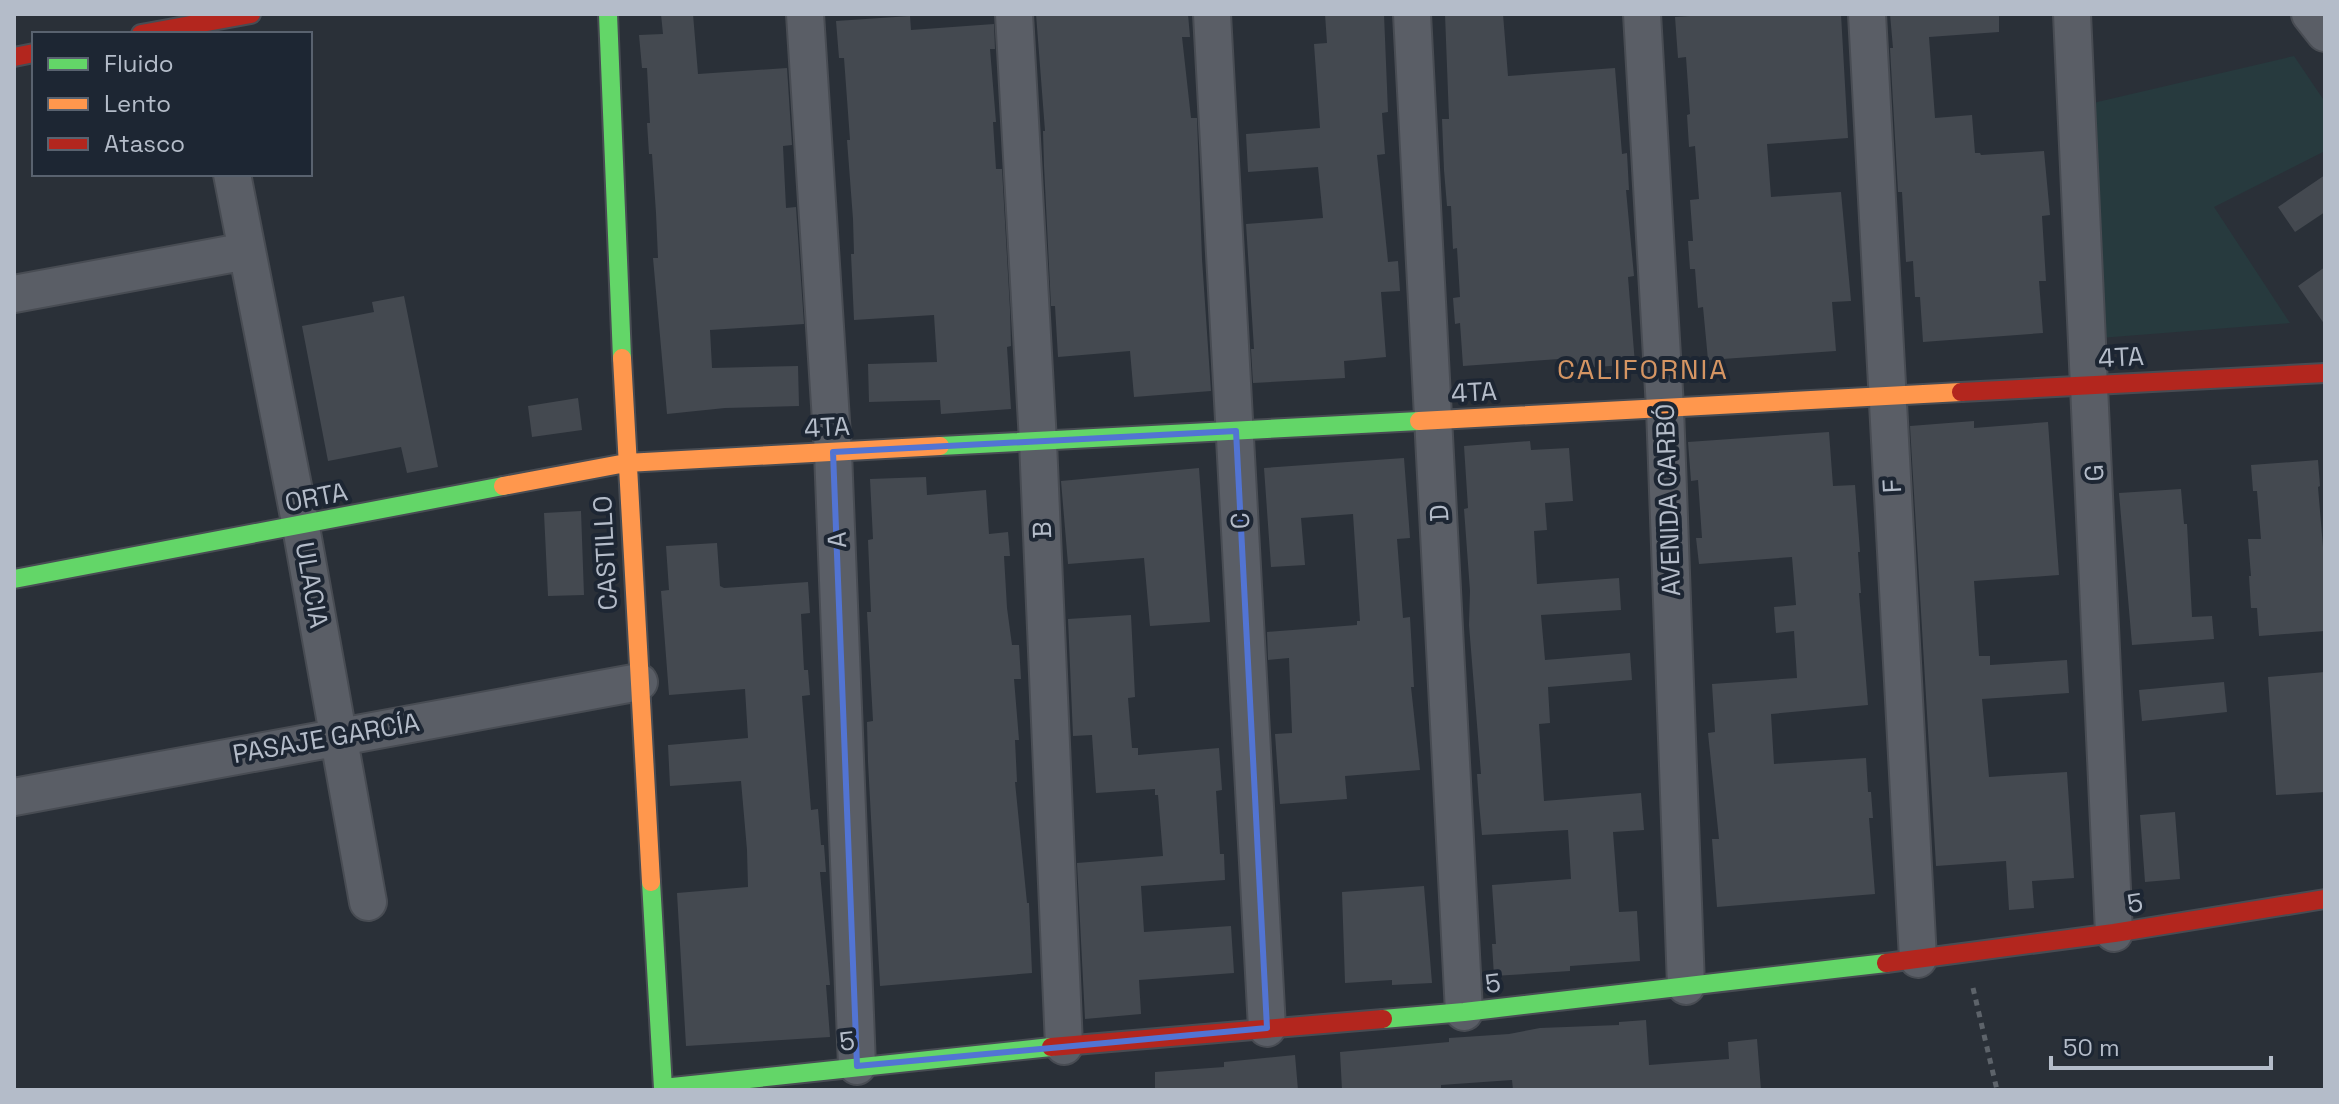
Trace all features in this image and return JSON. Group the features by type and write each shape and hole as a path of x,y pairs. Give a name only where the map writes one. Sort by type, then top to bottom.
{"street":[{"path":"153,32 251,14"},
{"name":"CASTILLO","path":"608,14 626,463 663,1088"},
{"name":"A","path":"805,14 833,452 857,1066"},
{"name":"B","path":"1014,14 1038,442 1064,1046"},
{"name":"C","path":"1212,14 1267,1028"},
{"name":"D","path":"1412,14 1464,1012"},
{"name":"AVENIDA CARBÓ","path":"1642,14 1665,408 1686,986"},
{"name":"F","path":"1867,14 1918,959"},
{"name":"G","path":"2072,14 2114,933"},
{"path":"2310,14 2325,33"},
{"name":"ULACIA","path":"232,176 301,527 368,902"},
{"path":"14,294 247,251"},
{"name":"4TA","path":"626,463 2325,373"},
{"name":"ORTA","path":"14,579 626,463"},
{"name":"PASAJE GARCÍA","path":"14,797 639,682"},
{"name":"5","path":"663,1088 1064,1046 1464,1012 1918,959 2114,933 2325,899"}],"path":[{"path":"1965,952 1997,1090"}],"highlighted area":[{"path":"1236,431 1267,1028 857,1066 833,452"}],"green space":[{"path":"2294,56 2325,102 2325,151 2214,207 2290,323 2100,338 2093,103"}],"building":[{"path":"661,14 693,14 698,74 787,68 792,145 783,146 786,208 796,207 804,324 710,330 712,368 798,366 799,406 725,408 667,414 653,258 658,258 652,154 649,154 647,123 650,123 647,68 642,68 639,35 663,34"},
{"path":"1036,14 1188,14 1190,37 1182,37 1191,118 1197,118 1211,391 1134,397 1130,351 1058,357 1055,306 1051,306 1045,131"},
{"path":"1325,14 1384,14 1388,112 1382,113 1385,154 1377,155 1388,262 1398,261 1400,291 1381,292 1386,357 1344,361 1345,378 1253,383 1251,349 1254,349 1246,224 1323,218 1318,167 1248,172 1246,134 1320,128 1314,44 1327,43"},
{"path":"1445,14 1503,14 1508,76 1615,68 1622,154 1627,153 1629,190 1626,190 1634,276 1628,277 1635,364 1560,370 1559,359 1463,366 1460,323 1455,324 1453,298 1460,297 1457,248 1453,249 1451,206 1447,206 1444,170 1442,119 1449,119"},
{"path":"1841,14 1848,138 1767,144 1771,197 1841,192 1851,301 1832,302 1836,351 1708,360 1703,307 1698,308 1695,269 1690,269 1688,241 1693,241 1690,200 1699,199 1695,146 1689,147 1686,57 1678,58 1675,17"},
{"path":"1890,14 1999,14 1999,32 1929,37 1935,118 1972,115 1975,153 1981,155 2044,151 2050,215 2042,216 2046,281 2039,281 2043,333 1923,342 1920,297 1915,297 1913,261 1906,262 1902,192 1898,192"},
{"path":"910,16 911,30 994,24 995,49 990,49 996,122 993,122 996,169 1002,169 1010,309 1011,346 1007,347 1011,409 941,414 940,400 869,402 868,364 937,362 934,315 854,320 853,219 847,140 850,140 844,58 839,58 836,21"},
{"path":"2325,175 2325,212 2295,232 2278,207"},
{"path":"2325,267 2325,325 2298,286"},
{"path":"404,296 438,467 407,473 401,447 328,461 302,326 374,312 372,302"},
{"path":"578,398 582,430 532,437 528,406"},
{"path":"1974,421 1974,428 2048,422 2059,575 1974,581 1979,656 1990,656 1990,665 2067,660 2069,693 1982,699 1989,777 2067,772 2074,878 2032,881 2034,908 2009,910 2006,861 1936,866 1910,426"},
{"path":"1829,432 1833,486 1855,485 1868,705 1771,714 1774,764 1866,758 1873,818 1869,818 1875,894 1717,907 1712,839 1719,839 1708,733 1715,732 1712,684 1797,678 1794,631 1776,633 1774,607 1796,605 1792,557 1699,564 1696,538 1702,538 1698,480 1691,481 1688,442"},
{"path":"1530,441 1531,450 1569,448 1573,501 1545,503 1547,530 1534,531 1537,584 1619,578 1621,610 1541,615 1545,660 1630,653 1632,680 1548,687 1550,723 1539,724 1544,801 1641,793 1644,830 1613,832 1619,912 1637,911 1640,961 1570,966 1570,971 1494,976 1492,944 1496,944 1492,885 1571,879 1568,830 1482,835 1479,803 1477,774 1481,774 1469,625 1464,446"},
{"path":"1404,458 1410,538 1397,539 1403,618 1410,617 1414,687 1411,687 1420,770 1345,776 1347,799 1280,804 1275,734 1292,733 1289,658 1268,660 1267,632 1357,625 1360,621 1353,514 1301,518 1305,565 1271,567 1264,468"},
{"path":"2318,460 2325,571 2325,631 2259,636 2257,608 2251,608 2249,576 2248,539 2261,539 2257,491 2253,491 2251,465"},
{"path":"1199,468 1210,622 1150,626 1144,558 1068,564 1061,481"},
{"path":"926,477 927,495 986,490 989,534 1008,532 1010,556 1004,556 1007,608 1012,645 1019,645 1021,679 1014,679 1019,740 1015,740 1015,782 1029,903 1032,973 880,986 867,722 873,721 867,612 871,612 868,540 873,539 870,479"},
{"path":"2181,489 2184,524 2187,524 2192,617 2212,616 2214,639 2132,645 2119,493"},
{"path":"581,511 584,595 548,596 544,513"},
{"path":"717,543 720,586 724,588 808,582 810,613 801,614 804,670 808,670 810,695 802,696 811,810 818,809 821,845 824,845 826,872 820,872 830,985 826,985 830,1037 686,1046 677,893 748,887 747,850 741,781 670,786 668,745 748,738 745,689 669,695 661,591 669,590 666,546"},
{"path":"1131,615 1135,697 1128,698 1132,748 1138,748 1138,755 1219,748 1222,790 1216,791 1225,880 1141,886 1144,932 1231,926 1234,973 1139,980 1141,1014 1085,1019 1077,863 1163,856 1155,789 1096,793 1092,735 1073,736 1068,619"},
{"path":"2325,672 2325,792 2276,795 2268,677"},
{"path":"2224,682 2227,712 2142,721 2139,690"},
{"path":"2175,812 2180,879 2145,882 2140,815"},
{"path":"1424,886 1432,983 1392,985 1392,980 1345,983 1342,892"},
{"path":"1646,1020 1649,1065 1729,1059 1728,1042 1757,1039 1761,1090 1513,1090 1512,1080 1441,1085 1441,1090 1342,1090 1340,1052 1449,1042 1449,1038 1509,1034 1540,1028 1619,1025 1619,1022"},
{"path":"1295,1055 1298,1090 1155,1090 1155,1072 1224,1067 1224,1062"}],"traffic: fast":[{"path":"608,14 622,358"},
{"path":"940,446 1419,421"},
{"path":"14,579 503,486"},
{"path":"651,882 663,1088 1051,1047"},
{"path":"1383,1019 1886,963"}],"traffic: slow":[{"path":"622,358 651,882"},
{"path":"1419,421 1961,392"},
{"path":"503,486 626,463 940,446"}],"traffic: jam":[{"path":"152,32 251,14"},
{"path":"14,57 32,53"},
{"path":"1961,392 2325,373"},
{"path":"1886,963 2114,933 2325,899"},
{"path":"1051,1047 1383,1019"}],"district":[{"name":"CALIFORNIA","path":"1643,369"}]}
